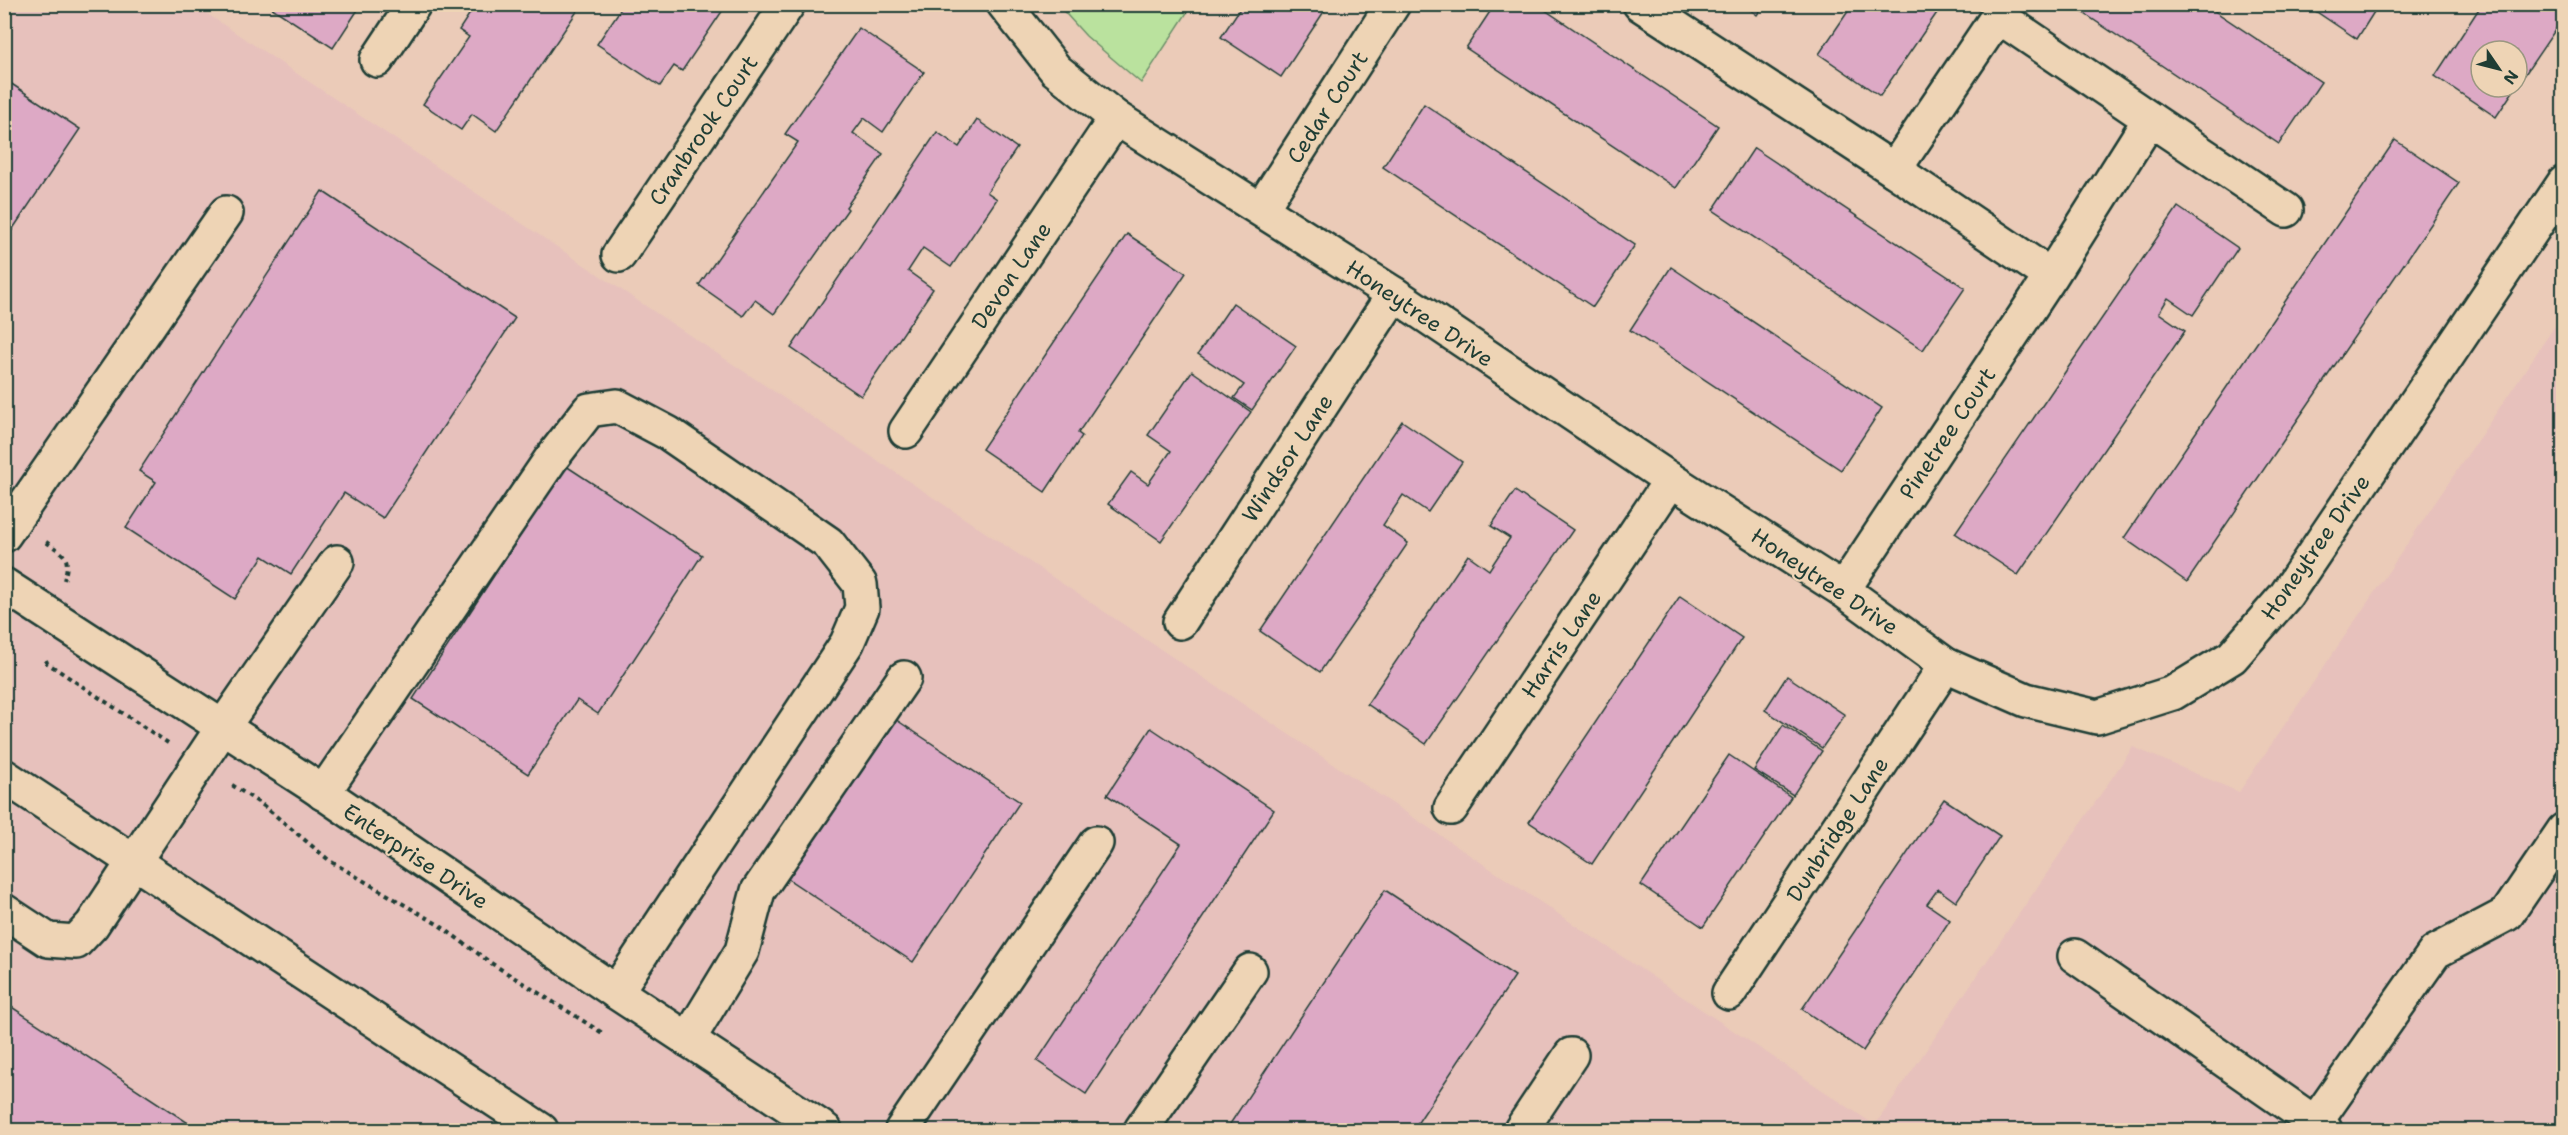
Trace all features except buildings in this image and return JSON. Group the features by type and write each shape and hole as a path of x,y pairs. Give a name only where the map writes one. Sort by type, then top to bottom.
{"street":[{"path":"377,60 414,4"},
{"name":"Cranbrook Court","path":"619,255 788,4"},
{"name":"Honeytree Drive","path":"1004,4 1056,70 1116,118 1394,294 1671,480 1843,590 1946,664 2026,700 2097,717 2173,693 2232,657 2286,595 2556,194"},
{"name":"Cedar Court","path":"1261,209 1394,4"},
{"path":"1640,4 2051,276"},
{"path":"1894,170 2001,10 2150,119 2286,210"},
{"name":"Devon Lane","path":"906,431 1116,118"},
{"name":"Pinetree Court","path":"1843,590 2051,276 2150,119"},
{"path":"4,535 226,213"},
{"name":"Windsor Lane","path":"1180,622 1394,294"},
{"path":"323,793 551,459 589,410 617,406 668,433 828,543 860,584 862,608 847,643 616,992"},
{"name":"Harris Lane","path":"1452,808 1671,480"},
{"path":"4,911 48,940 76,942 92,925 337,562"},
{"name":"Enterprise Drive","path":"4,585 224,727 825,1131"},
{"name":"Dunbridge Lane","path":"1729,993 1946,664"},
{"path":"688,1040 742,951 748,921 758,891 904,678"},
{"path":"4,776 541,1131"},
{"path":"2074,956 2320,1127 2435,952 2507,914 2564,830"},
{"path":"902,1131 1096,843"},
{"path":"1141,1131 1250,971"},
{"path":"1521,1131 1571,1055"}],"shaded area":[{"path":"5,5 194,5 1875,1125 2133,747 2239,792 2563,314 2563,1130 5,1130"}],"green space":[{"path":"1058,5 1192,5 1141,83 1086,36"}]}
